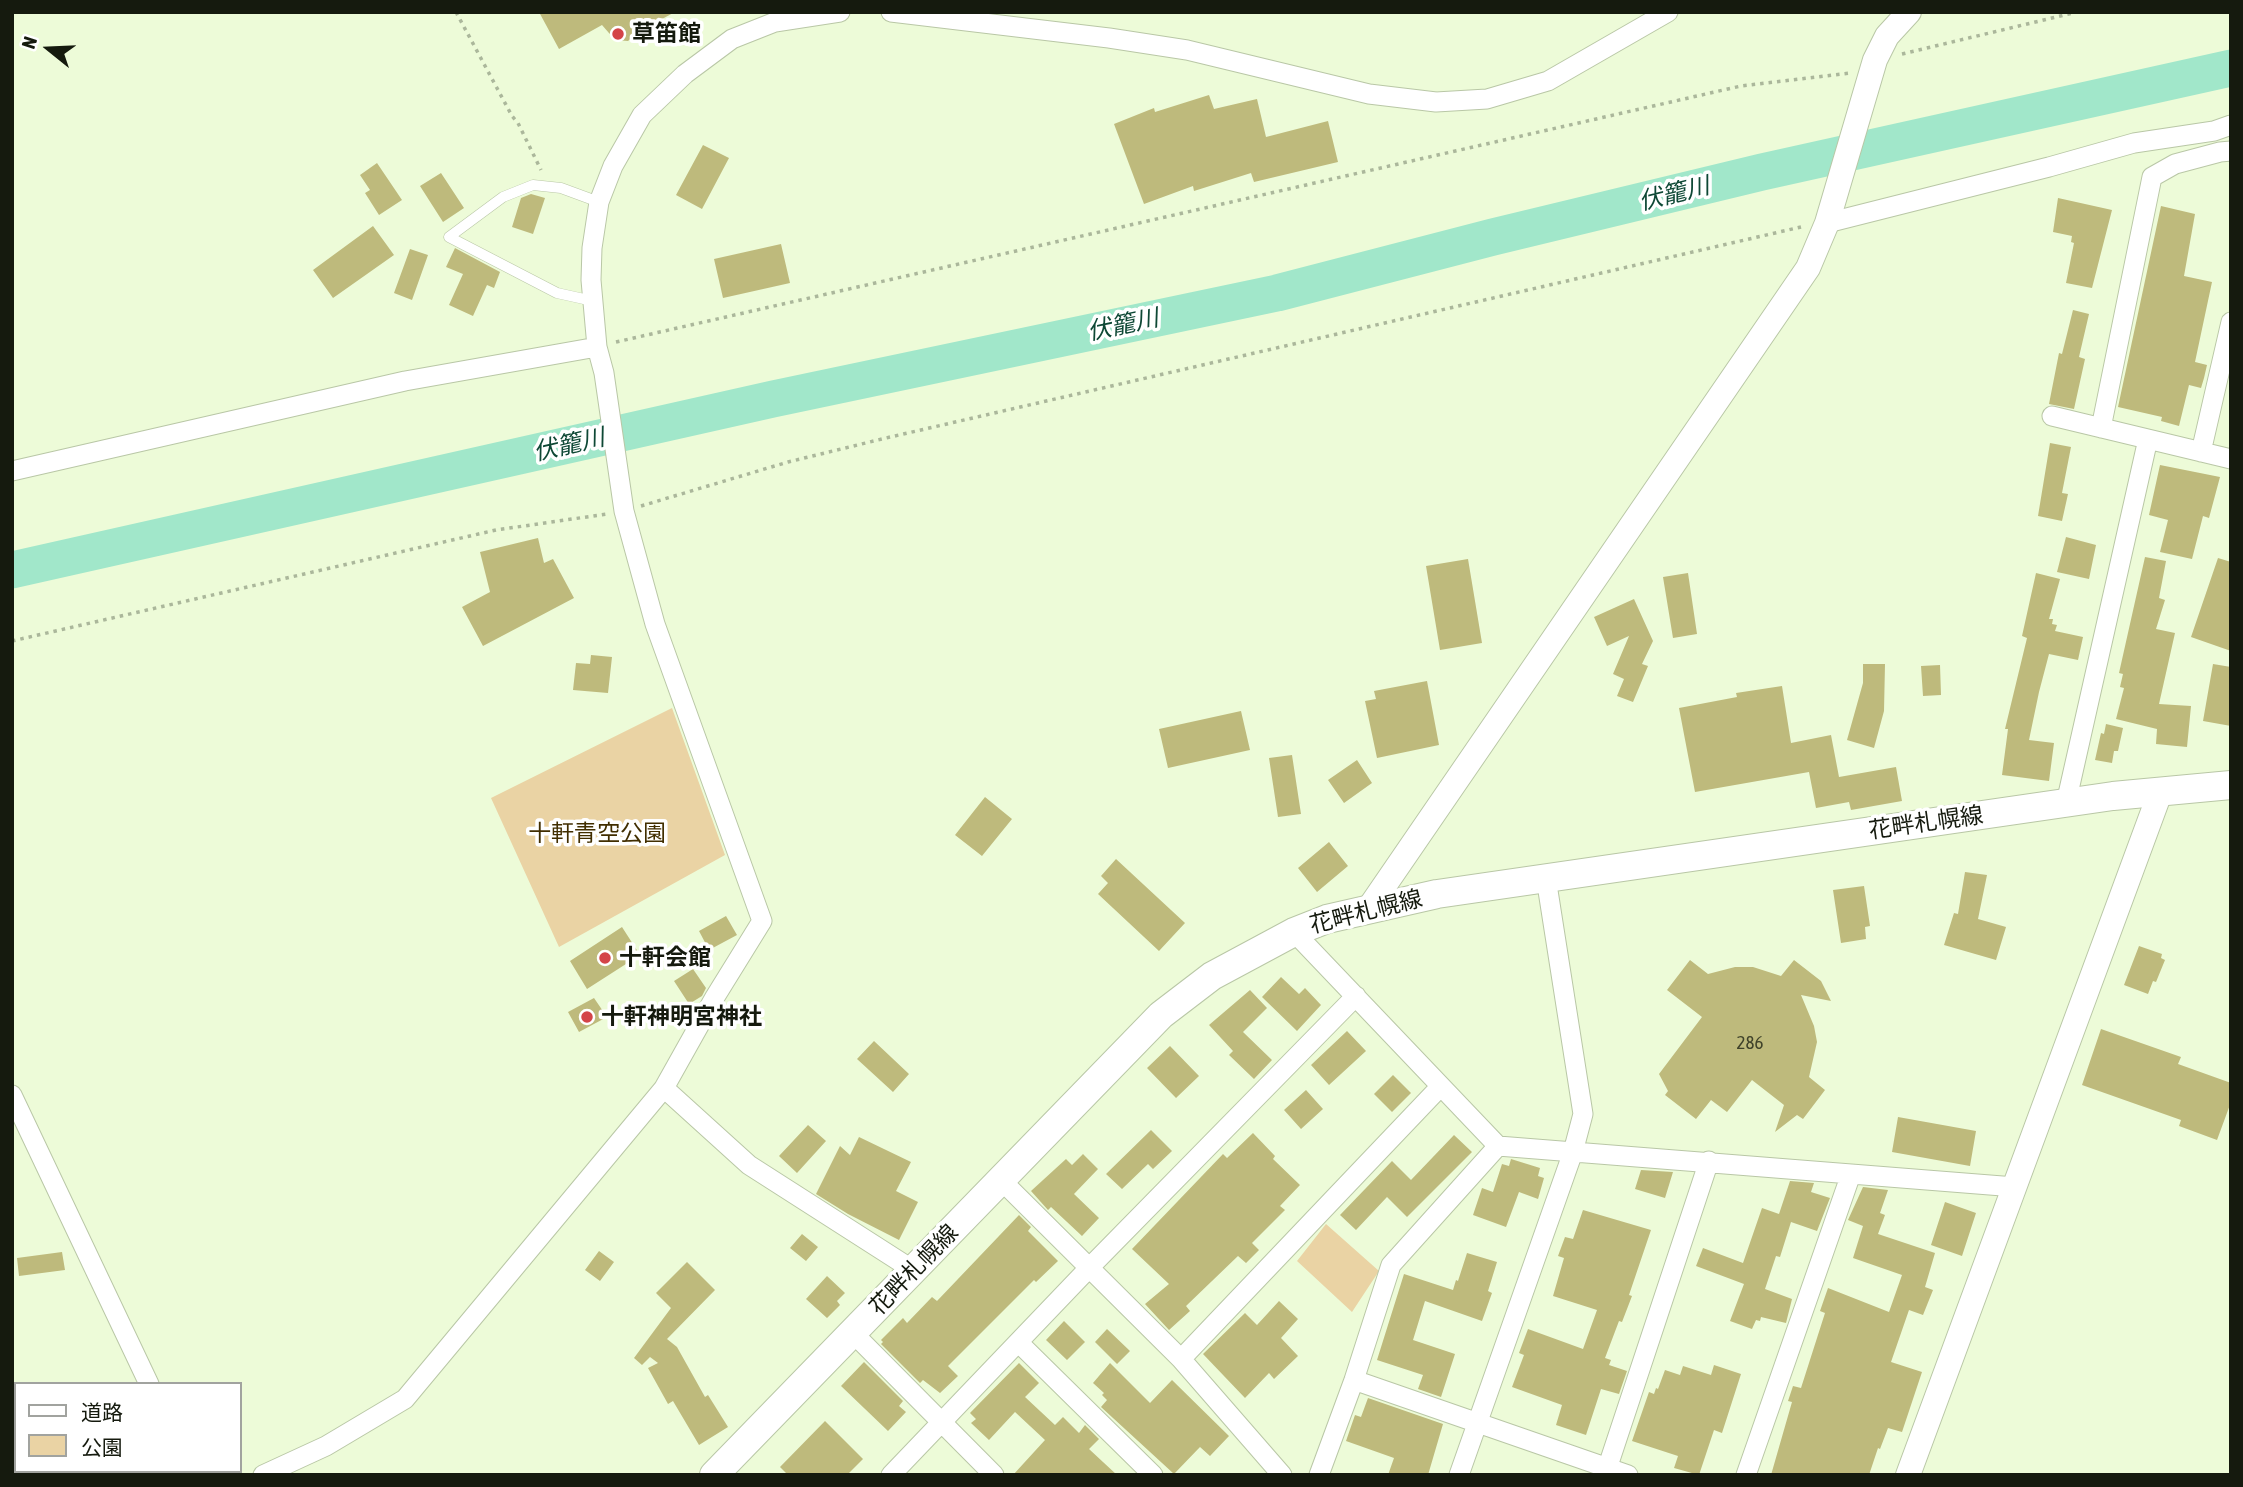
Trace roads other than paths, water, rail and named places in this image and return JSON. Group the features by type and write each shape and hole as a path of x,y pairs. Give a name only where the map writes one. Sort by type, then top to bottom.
{"main road":[{"name":"花畔札幌線","path":"714,1475 1161,1015 1212,976 1294,932 1327,919 1437,894 2066,803 2161,790 2231,785"}],"street":[{"path":"263,1475 326,1446 405,1399 664,1088 762,921 655,624 623,502 604,373 597,347 592,248 599,202 613,166 642,115 685,74 732,39 775,22 840,12"},
{"path":"891,12 938,15 1187,50 1369,94 1436,102 1488,99 1548,81 1663,14"},
{"path":"1369,908 1808,268 1829,216 1875,60 1888,36 1909,12"},
{"path":"1829,216 2049,167 2134,143 2222,128"},
{"path":"2101,428 2152,177 2175,164 2225,151"},
{"path":"2201,452 2231,322"},
{"path":"12,471 405,381 597,347"},
{"path":"2052,416 2231,458"},
{"path":"2066,803 2148,439"},
{"path":"1908,1475 2161,790"},
{"path":"1459,1475 1573,1152 1583,1114 1546,878"},
{"path":"1294,932 1498,1146 2015,1187"},
{"path":"891,1475 1089,1268 1356,996"},
{"path":"1181,1359 1440,1087"},
{"path":"664,1088 749,1165 913,1270"},
{"path":"12,1095 148,1382"},
{"path":"1319,1475 1354,1380 1391,1265 1498,1146"},
{"path":"1606,1471 1709,1161"},
{"path":"1746,1475 1851,1174"},
{"path":"1001,1180 1181,1359 1282,1475"},
{"path":"853,1333 994,1475"},
{"path":"1019,1343 1153,1475"},
{"path":"1354,1380 1477,1422 1606,1471 1628,1475"}],"lane":[{"path":"2222,128 2225,151"},
{"path":"593,301 558,293 449,237 503,197 533,185 561,188 599,202"}],"waterway":[{"name":"伏籠川","path":"12,570 773,399 1277,293 1762,172 2231,68"}],"place":[{"name":"草笛館","path":"618,34"},
{"name":"十軒会館","path":"605,958"},
{"name":"十軒神明宮神社","path":"587,1017"}],"park label":[{"name":"十軒青空公園","path":"597,834"}]}
